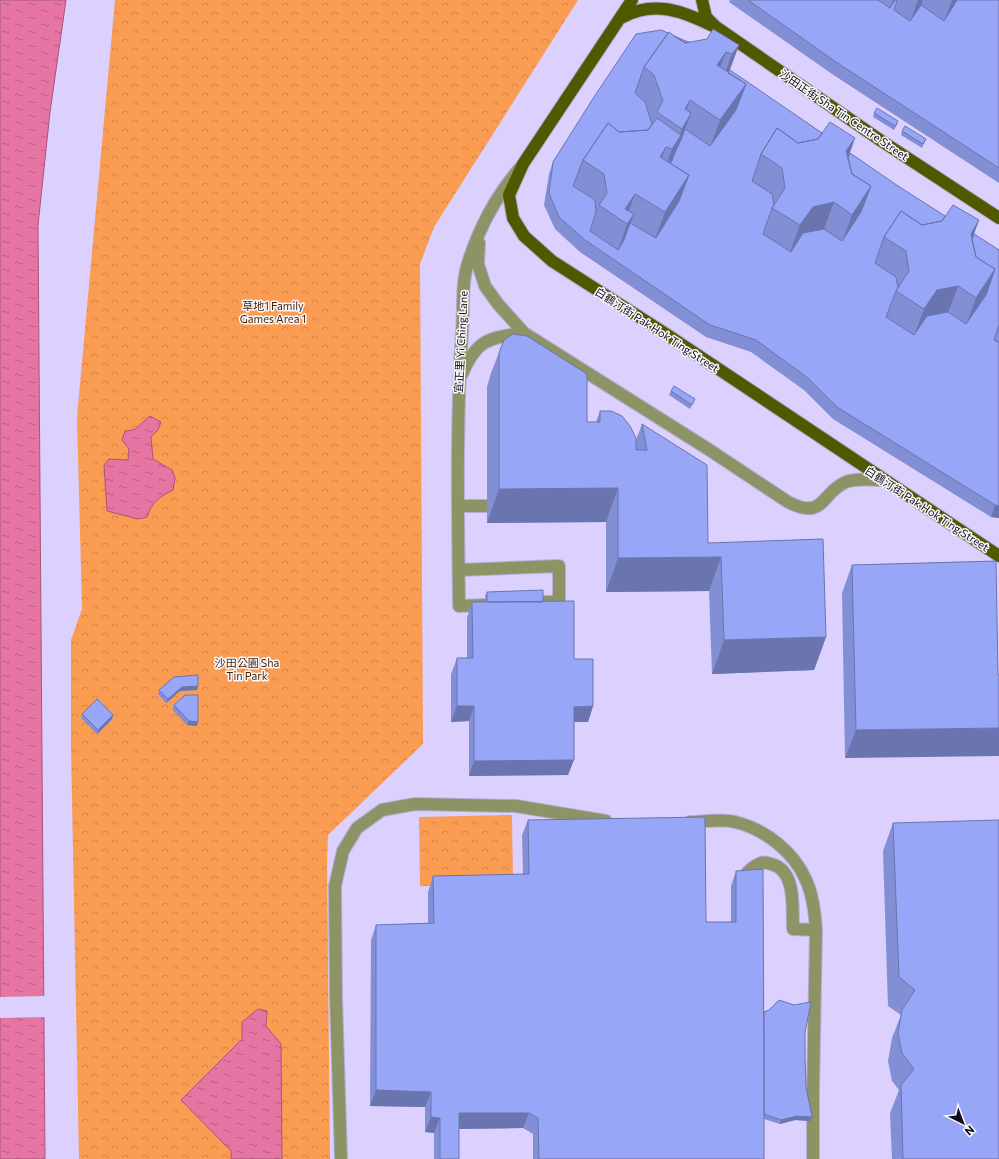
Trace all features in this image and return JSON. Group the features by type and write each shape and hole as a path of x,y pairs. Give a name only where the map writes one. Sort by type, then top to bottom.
{"main road":[{"path":"616,22 632,0"},
{"name":"沙田正街 Sha Tin Centre Street","path":"702,0 706,17 716,27 880,140 999,218"},
{"path":"616,22 631,10 647,4 664,4 679,9 716,27"},
{"name":"白鶴汀街 Pak Hok Ting Street","path":"616,22 523,164 509,195 513,218 524,236 538,250 571,274 669,336 999,556"}],"street":[{"name":"宜正里 Yi Ching Lane","path":"498,604 459,606 458,397 463,320 463,292 467,264 484,220 504,186 523,164"},
{"path":"479,234 478,264 485,286 498,304 524,333 563,356 798,507 811,508 825,502 834,490 846,482 853,480 883,480"},
{"path":"458,397 462,375 476,348 492,338 524,333"},
{"path":"563,356 565,376"},
{"path":"458,506 487,506"},
{"path":"459,570 559,566 558,602 528,603"},
{"path":"341,1159 336,998 335,886 343,851 357,828 382,810 415,804 516,806 621,823"},
{"path":"679,822 735,821 764,833 789,854 806,880 814,908 816,930 813,1159"},
{"path":"740,886 743,878 750,868 763,862 777,865 786,874 792,890 793,929 816,930"}],"green space":[{"name":"沙田公園 Sha Tin Park","path":"115,0 578,0 434,227 420,264 423,744 328,835 330,1159 79,1159 71,749 71,640 82,609 77,417"},
{"path":"512,815 513,885 420,886 419,817"}],"water":[{"path":"0,0 66,0 50,112 38,225 45,1159 0,1159"},
{"path":"150,416 161,422 158,430 151,437 153,459 172,470 175,478 173,490 157,500 151,507 147,517 138,519 107,511 104,465 109,459 128,460 129,449 122,440 125,431 134,430"},
{"path":"258,1009 267,1011 266,1026 281,1044 282,1159 231,1159 231,1151 181,1100 242,1039 242,1022"}],"pier":[{"path":"45,996 46,1017 0,1018 0,997"}],"building":[{"path":"748,0 878,0 890,8 895,0 897,0 894,10 910,21 921,5 944,21 957,0 999,0 999,168 836,62"},
{"path":"713,29 739,45 732,54 726,52 717,65 746,84 720,120 690,100 685,109 691,113 682,129 657,112 663,101 654,75 644,67 669,32 685,43 707,39"},
{"path":"661,30 668,33 644,67 635,93 645,102 652,124 648,130 619,132 608,123 583,160 573,186 595,200 596,212 590,231 618,250 624,240 630,223 656,238 679,201 689,175 670,163 685,129 710,146 736,110 746,84 728,73 730,70 822,133 818,139 798,143 777,128 761,154 752,181 772,194 774,205 763,234 791,252 803,233 824,229 842,241 861,212 871,186 852,174 848,158 850,153 945,216 942,221 922,225 901,211 884,237 875,263 896,277 898,288 886,317 914,335 927,316 948,312 966,324 986,295 995,269 976,257 972,240 974,234 999,250 999,325 994,340 999,343 999,506 995,505 837,407 808,378 756,340 710,325 585,240 559,217 549,193 553,162 636,34"},
{"path":"674,36 688,42 689,42 685,43"},
{"path":"877,108 898,121 895,126 874,113"},
{"path":"657,118 681,135 672,149 666,147 660,157 689,175 665,212 635,194 625,209 634,214 627,224 599,205 607,193 604,174 583,160 608,123 619,132 648,130"},
{"path":"830,122 855,138 846,151 852,174 871,186 852,215 834,202 813,207 800,225 772,208 785,188 782,168 761,154 777,128 798,143 818,139"},
{"path":"905,126 926,139 923,144 902,131"},
{"path":"953,205 979,220 971,234 976,257 995,269 976,298 958,286 937,290 924,309 896,291 909,271 906,251 884,237 901,211 922,225 942,221"},
{"path":"513,334 527,336 587,374 587,422 600,422 600,411 611,411 622,416 630,426 636,438 636,450 647,450 642,424 707,465 708,543 823,539 826,637 724,640 721,557 618,558 618,488 499,489 499,353 504,340"},
{"path":"674,386 695,399 692,405 671,391"},
{"path":"996,561 999,728 856,730 852,565"},
{"path":"543,590 543,602 487,602 487,592"},
{"path":"574,601 574,659 593,659 593,706 574,707 574,760 474,761 474,706 457,706 457,658 473,658 472,602"},
{"path":"198,675 198,686 182,687 168,699 159,690 174,677"},
{"path":"185,695 198,695 198,722 189,721 174,705"},
{"path":"97,699 113,715 98,730 82,714"},
{"path":"705,817 706,922 736,922 736,871 763,869 764,1159 539,1159 538,1118 529,1113 459,1113 459,1159 440,1159 440,1118 431,1117 431,1092 376,1090 376,925 434,923 433,876 529,874 528,820"},
{"path":"999,820 999,1159 903,1159 901,1085 914,1069 902,1053 898,1033 902,1010 915,990 899,977 893,823"},
{"path":"779,1000 794,1005 811,1002 805,1032 805,1058 806,1087 812,1117 797,1116 781,1120 764,1114 764,1012 769,1010"}],"park label":[{"name":"草地1 Family Games Area 1","path":"273,312"}]}
